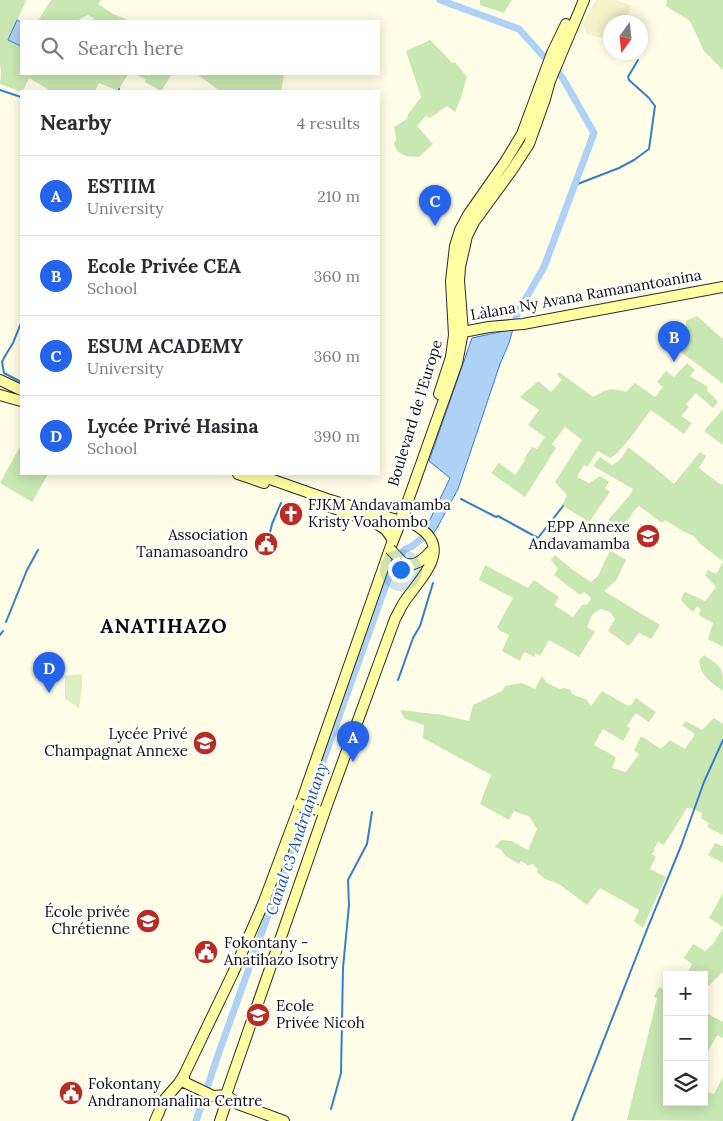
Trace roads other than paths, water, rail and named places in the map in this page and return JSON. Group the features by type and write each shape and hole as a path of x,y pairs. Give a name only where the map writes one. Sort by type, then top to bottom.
{"main road":[{"name":"Boulevard de l'Europe","path":"459,332 451,281 455,246 460,230 522,134 552,53 576,0"},
{"name":"Boulevard de l'Europe","path":"401,521 405,489 459,332 460,267 467,236 474,222 529,144 550,81 584,0"},
{"name":"Làlana Ny Avana Ramanantoanina","path":"459,332 514,325 723,287"},
{"path":"220,1121 221,1098 322,807 395,619 405,600 431,564 434,547 431,538 422,528 407,521 405,509 457,362 459,332"},
{"path":"0,380 20,390"},
{"path":"0,395 20,401"},
{"path":"241,475 376,523 386,530 391,544 403,562 413,565 418,563 434,547"},
{"path":"259,475 422,528"},
{"path":"155,1121 164,1100 181,1079 233,973 263,904 391,544 401,521"},
{"path":"301,800 322,807"},
{"path":"181,1079 199,1091 284,1121"},
{"path":"221,1098 274,1121"}],"water":[{"path":"17,20 20,22 20,46 8,40"},
{"path":"513,329 458,489 430,538 425,530 450,478 429,461 472,338"}],"waterway":[{"name":"Canal c3 Andriantany","path":"440,0 519,29 562,77 594,133 544,267 518,312 513,327"},
{"path":"575,185 619,168 649,149 655,106 628,77 638,60"},
{"path":"0,90 20,97"},
{"path":"20,326 2,362 4,373 20,381"},
{"path":"461,499 496,517 498,516 538,538 563,506"},
{"path":"267,545 272,524 281,503"},
{"name":"Canal c3 Andriantany","path":"196,1121 392,568 405,549 411,547 430,532"},
{"path":"6,622 27,570 38,550"},
{"path":"398,680 413,638 420,626 433,583"},
{"path":"0,635 3,631"},
{"path":"572,1121 681,846 704,782 723,740"},
{"path":"331,1109 341,1073 343,968 349,905 348,880 367,844 372,812"}],"place":[{"name":"ESUM ACADEMY","path":"435,226"},
{"name":"Ecole Privée CEA","path":"674,362"},
{"name":"FJKM Andavamamba Kristy Voahombo","path":"291,514"},
{"name":"EPP Annexe Andavamamba","path":"648,536"},
{"name":"Association Tanamasoandro","path":"266,544"},
{"name":"Lycée Privé Hasina","path":"49,693"},
{"name":"Lycée Privé Champagnat Annexe","path":"205,743"},
{"name":"ESTIIM","path":"353,762"},
{"name":"École privée Chrétienne","path":"148,921"},
{"name":"Fokontany - Anatihazo Isotry","path":"206,952"},
{"name":"Ecole Privée Nicoh","path":"258,1015"},
{"name":"Fokontany Andranomanalina Centre","path":"71,1093"}],"district":[{"name":"ANATIHAZO","path":"164,626"}]}
